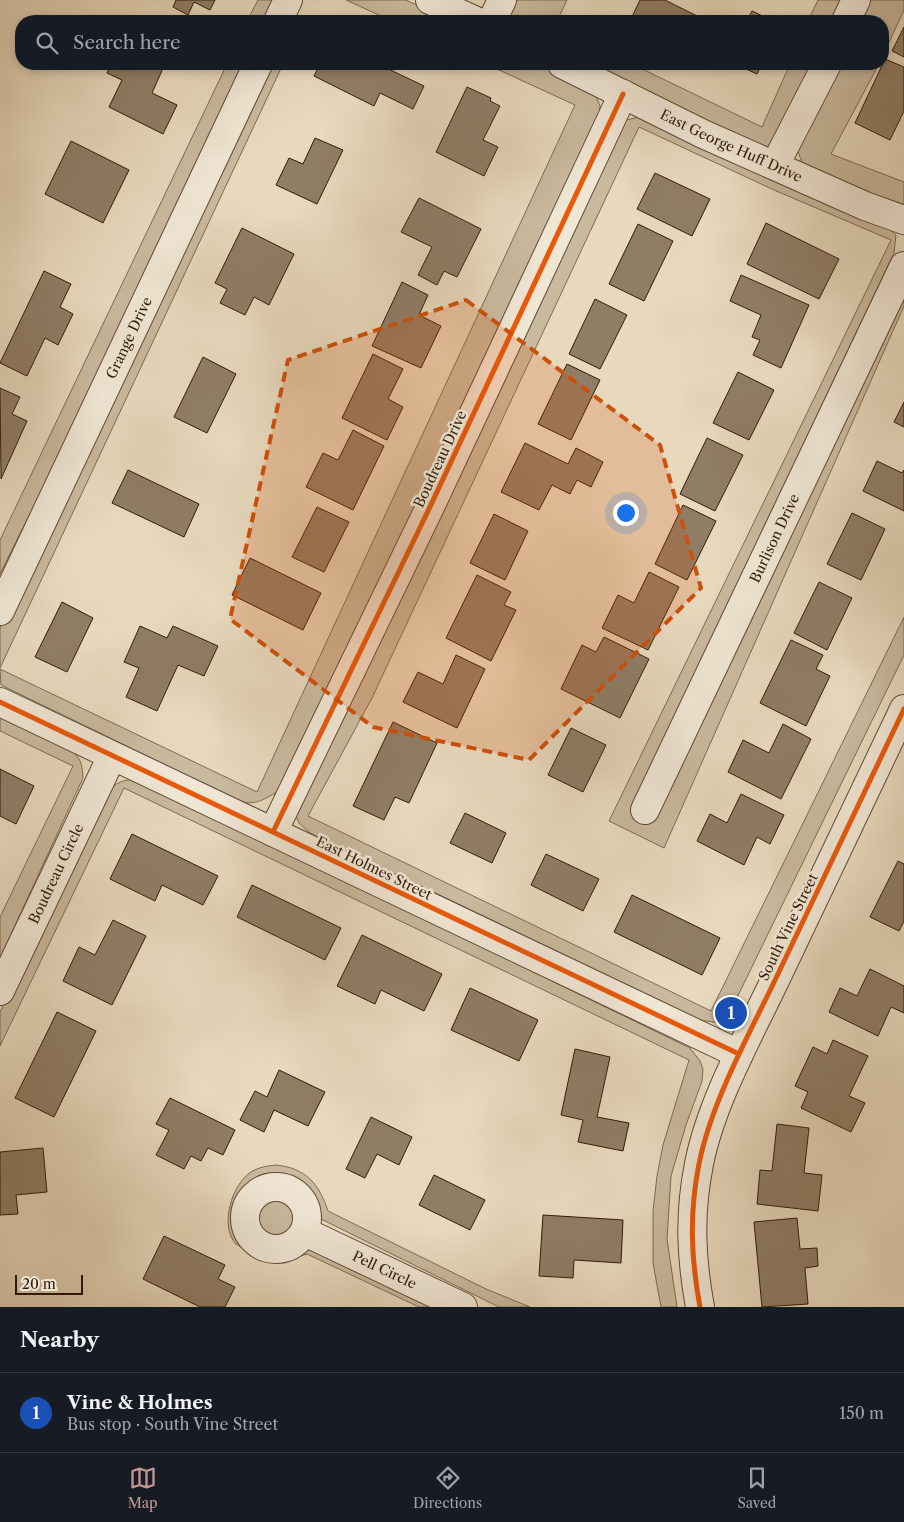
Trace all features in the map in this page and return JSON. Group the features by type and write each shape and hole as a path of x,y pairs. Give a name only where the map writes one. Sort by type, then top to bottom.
{"street":[{"path":"281,15 288,0"},
{"path":"430,0 463,15"},
{"path":"495,15 502,0"},
{"path":"849,15 856,0"},
{"name":"Grange Drive","path":"0,611 255,70"},
{"name":"East George Huff Drive","path":"574,70 703,134 865,206 904,220"},
{"path":"775,165 824,70"},
{"name":"Boudreau Drive","path":"273,832 429,509 623,94"},
{"name":"Burlison Drive","path":"645,810 904,266"},
{"name":"East Holmes Street","path":"0,702 739,1054"},
{"name":"South Vine Street","path":"700,1307 693,1271 693,1204 699,1163 712,1116 739,1054 904,709"},
{"name":"Boudreau Circle","path":"0,991 112,756"},
{"name":"Pell Circle","path":"305,1232 463,1307"}],"highlighted area":[{"path":"466,300 660,445 701,588 529,760 373,727 230,619 288,360"}],"shaded area":[{"path":"258,0 278,0 270,15 250,15"},
{"path":"346,0 406,0 438,15 379,15"},
{"path":"510,0 567,0 560,15 510,15"},
{"path":"818,0 846,0 839,15 811,15"},
{"path":"865,0 904,0 904,10 889,42 889,15 858,15"},
{"path":"224,70 244,70 80,413 0,574 0,540"},
{"path":"263,70 280,70 0,668 0,628"},
{"path":"499,70 554,70 580,82 595,93 600,106 598,125 277,792 256,802 242,802 1,685 0,669 257,792 575,105"},
{"path":"596,70 644,70 762,127 787,70 813,70 773,145 764,149"},
{"path":"831,70 876,70 831,154 904,182 904,205 849,185 803,165 797,149"},
{"path":"639,117 881,222 896,235 894,253 630,809 650,818 904,283 904,306 664,848 609,821 891,240 774,190 639,127 372,698 308,816 711,1011 904,617 904,655 729,1014 719,1023 700,1020 310,833 299,823 296,816 622,121"},
{"path":"0,717 73,752 81,764 83,778 0,958 0,917 73,766 0,731"},
{"path":"135,779 690,1048 700,1061 703,1069 702,1081 686,1125 671,1176 667,1239 677,1307 661,1307 653,1263 653,1211 663,1145 689,1060 124,788 0,1046 0,1012 101,803 115,785 123,781"},
{"path":"276,1165 296,1170 310,1179 316,1185 328,1211 486,1289 530,1307 499,1307 317,1217 303,1189 291,1180 283,1178 260,1176 248,1187 236,1216 237,1232 246,1244 260,1252 280,1257 305,1249 317,1251 433,1307 419,1307 307,1254 279,1261 259,1259 236,1244 228,1227 228,1216 233,1195 244,1178 257,1169"},
{"path":"277,1193 289,1199 294,1206 294,1224 289,1231 282,1236 269,1237 261,1234 254,1227 251,1211 254,1203 261,1196"}],"building":[{"path":"176,0 215,0 210,10 194,2 188,15 173,7"},
{"path":"640,0 665,0 695,15 633,15"},
{"path":"752,11 760,15 750,15"},
{"path":"904,27 904,57 892,51"},
{"path":"889,61 904,67 904,111 890,140 855,123 880,70 889,70"},
{"path":"108,70 162,70 152,93 177,105 163,134 109,107 122,80 107,73"},
{"path":"317,70 391,70 424,86 413,109 380,93 374,106 314,76"},
{"path":"748,70 759,70 757,74"},
{"path":"467,87 491,98 490,101 500,106 483,140 498,147 484,176 436,152"},
{"path":"315,138 343,150 317,204 276,185 289,158 303,164"},
{"path":"71,141 129,170 103,223 45,194"},
{"path":"655,173 710,199 692,236 637,209"},
{"path":"419,198 481,229 457,277 444,271 437,285 418,275 432,247 401,232"},
{"path":"766,223 839,259 819,299 747,264"},
{"path":"638,224 673,241 644,301 609,284"},
{"path":"242,228 294,254 269,305 254,297 245,315 220,303 227,289 215,283"},
{"path":"44,271 71,284 60,307 73,314 58,345 45,338 27,376 0,363"},
{"path":"741,275 809,305 781,368 753,355 760,340 752,337 761,315 730,301"},
{"path":"402,282 428,295 419,315 441,326 421,368 372,346"},
{"path":"595,299 627,315 600,369 569,354"},
{"path":"373,354 403,369 388,399 403,407 387,440 342,418"},
{"path":"203,357 236,374 207,433 174,417"},
{"path":"567,364 600,380 571,440 538,424"},
{"path":"738,372 774,390 749,440 713,423"},
{"path":"0,388 20,397 12,414 27,421 1,479"},
{"path":"904,402 904,427 894,422"},
{"path":"353,430 384,446 353,510 306,487 323,453 338,460"},
{"path":"707,438 743,455 715,511 680,494"},
{"path":"525,443 568,464 576,448 603,462 591,487 577,480 570,494 552,485 539,510 501,492"},
{"path":"877,461 902,473 904,470 904,511 863,491"},
{"path":"128,470 199,504 184,537 112,503"},
{"path":"683,505 716,521 687,580 655,564"},
{"path":"317,507 349,522 324,572 292,557"},
{"path":"852,513 885,529 861,580 827,564"},
{"path":"494,514 528,531 505,580 470,563"},
{"path":"250,558 321,593 303,630 232,595"},
{"path":"649,572 679,587 648,650 602,628 618,595 634,603"},
{"path":"477,575 511,592 504,605 516,610 491,661 446,638"},
{"path":"819,582 852,598 827,650 794,633"},
{"path":"62,602 93,618 67,672 35,657"},
{"path":"140,626 167,638 173,626 218,646 204,676 178,665 157,711 126,697 139,668 124,662"},
{"path":"604,637 649,659 620,718 561,689 582,645 596,652"},
{"path":"791,640 823,655 816,669 830,676 806,726 760,703"},
{"path":"456,655 485,669 457,728 403,702 418,672 443,684"},
{"path":"393,722 437,743 409,803 395,797 384,820 353,806"},
{"path":"783,724 811,739 781,799 728,772 743,740 769,753"},
{"path":"571,728 606,745 583,792 548,775"},
{"path":"0,769 34,786 16,824 0,816"},
{"path":"741,794 784,815 770,844 757,837 744,865 697,841 710,814 727,823"},
{"path":"465,813 506,833 492,863 450,843"},
{"path":"132,834 218,876 203,905 162,885 155,901 110,879"},
{"path":"546,854 599,879 583,911 531,885"},
{"path":"898,861 904,864 904,921 899,931 870,917"},
{"path":"252,885 341,928 325,960 237,917"},
{"path":"632,895 720,938 702,975 614,932"},
{"path":"113,920 146,936 112,1005 63,981 79,947 95,955"},
{"path":"362,935 442,974 424,1011 381,990 375,1004 337,986"},
{"path":"870,969 904,986 904,1013 891,1007 878,1036 829,1012 840,988 857,996"},
{"path":"470,988 538,1020 519,1061 451,1030"},
{"path":"57,1012 96,1031 54,1117 15,1098"},
{"path":"833,1040 868,1056 849,1096 865,1103 851,1132 801,1108 808,1092 795,1086 813,1047 827,1054"},
{"path":"575,1049 610,1057 597,1117 629,1123 623,1151 578,1142 583,1120 561,1115"},
{"path":"279,1070 325,1092 308,1126 274,1110 264,1132 240,1120 255,1091 267,1097"},
{"path":"170,1098 235,1130 223,1155 208,1148 201,1161 191,1156 184,1169 156,1155 169,1130 156,1124"},
{"path":"371,1117 412,1137 399,1165 377,1154 365,1178 346,1169"},
{"path":"777,1124 809,1128 804,1173 822,1175 818,1211 757,1204 760,1170 772,1171"},
{"path":"43,1148 47,1192 16,1195 18,1214 0,1215 0,1152"},
{"path":"434,1175 485,1200 470,1230 419,1205"},
{"path":"543,1215 623,1220 621,1263 574,1260 573,1278 539,1276"},
{"path":"797,1218 800,1249 817,1248 818,1266 805,1268 808,1304 762,1307 754,1222"},
{"path":"164,1236 225,1265 218,1279 235,1287 225,1307 200,1307 143,1279"}],"cycle path":[{"path":"273,832 429,509 623,94"},
{"path":"0,702 739,1054"},
{"path":"700,1307 692,1236 694,1201 699,1164 712,1116 744,1044 904,709"}],"place":[{"name":"Vine & Holmes","path":"731,1013"}]}
